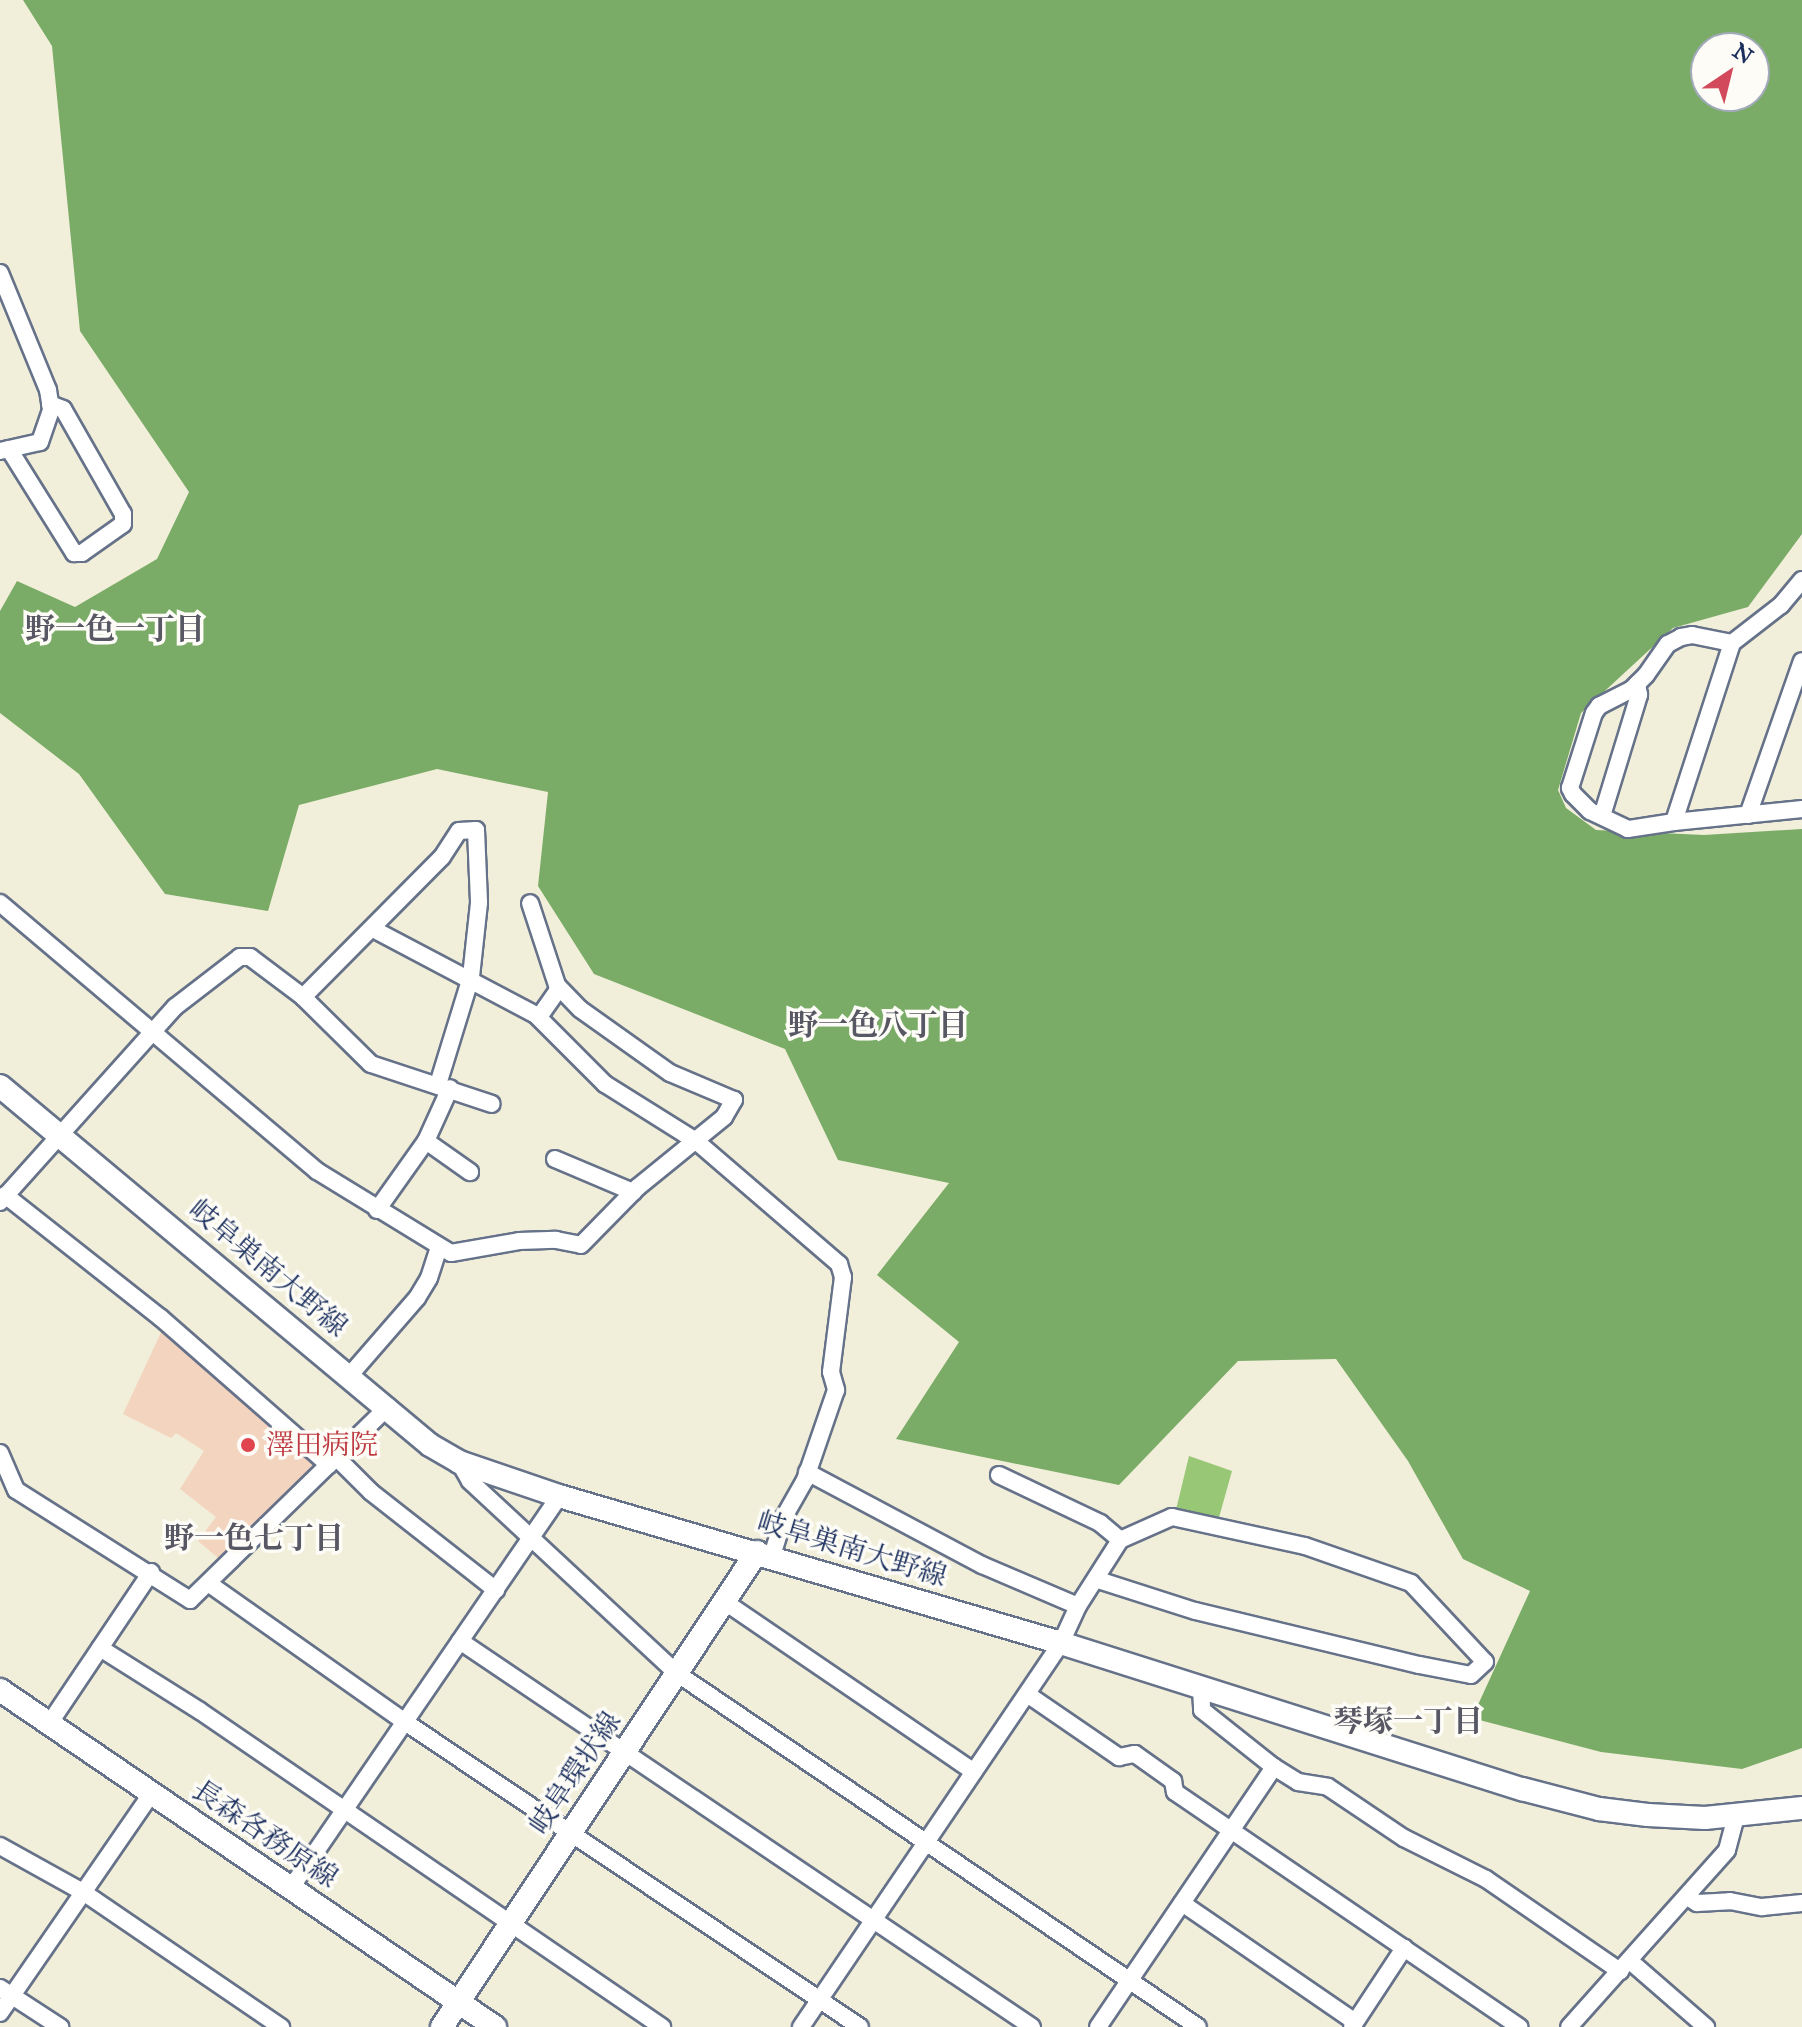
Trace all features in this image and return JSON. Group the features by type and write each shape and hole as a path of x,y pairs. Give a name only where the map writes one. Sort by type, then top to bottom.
{"main road":[{"name":"岐阜巣南大野線","path":"0,1086 350,1375 430,1445 459,1462 559,1496 1061,1643 1522,1789 1599,1809 1662,1816 1736,1816 1802,1808"},
{"name":"岐阜環状線","path":"442,2027 725,1602 764,1554"},
{"name":"長森各務原線","path":"0,1690 495,2027"}],"street":[{"path":"0,273 48,390 50,404 40,442 4,450 74,553 82,553 123,524 123,514 63,409 50,404"},
{"path":"1674,822 1732,643 1781,605 1802,580"},
{"path":"1732,643 1692,635 1668,644 1637,684 1594,713 1570,788 1590,811 1628,829 1802,809"},
{"path":"1748,815 1802,661"},
{"path":"1602,816 1639,695 1637,684"},
{"path":"303,997 442,857 459,831 476,830 479,903 471,977 444,1086 426,1141 377,1210"},
{"path":"0,903 317,1171 451,1253 519,1241 556,1240 581,1245 633,1192 724,1117 734,1100 670,1073 580,1009 559,988 538,934 530,903"},
{"path":"373,929 471,977 539,1017 605,1084 696,1141 839,1264 843,1277 831,1372 836,1390 807,1472 764,1554"},
{"path":"492,1104 371,1064 303,997 250,957 240,957 175,1007 58,1133 3,1199 161,1318 333,1462 496,1590"},
{"path":"539,1017 559,988"},
{"path":"426,1141 470,1172"},
{"path":"555,1159 633,1192"},
{"path":"350,1375 417,1298 429,1278 439,1248"},
{"path":"0,1453 16,1490 151,1572 190,1600 388,1407"},
{"path":"459,1462 470,1481 534,1537 678,1674 1198,2027"},
{"path":"807,1472 982,1565 1078,1606"},
{"path":"999,1475 1100,1523 1120,1540"},
{"path":"291,1888 402,1720 534,1537 559,1496"},
{"path":"801,2027 1061,1643 1078,1606 1098,1580 1120,1540 1172,1517 1305,1546 1411,1583 1485,1662 1471,1675 1419,1665 1195,1611 1098,1580"},
{"path":"49,1724 151,1572"},
{"path":"208,1583 402,1720 860,2027"},
{"path":"725,1602 974,1772"},
{"path":"460,1641 1032,2027"},
{"path":"100,1648 200,1711 662,2027"},
{"path":"1201,1688 1202,1710 1274,1767 1298,1782 1328,1787 1404,1838 1486,1879 1625,1966 1706,2027"},
{"path":"1027,1694 1119,1757 1135,1754 1173,1781 1175,1792 1520,2027"},
{"path":"1098,2027 1274,1767"},
{"path":"0,2013 6,1991 83,1892 152,1793"},
{"path":"1569,2027 1727,1850 1736,1816"},
{"path":"0,1846 83,1892 281,2027"},
{"path":"1688,1897 1697,1903 1730,1901 1762,1907 1802,1903"},
{"path":"1182,1903 1354,2024 1404,1948"},
{"path":"6,1991 60,2027"}],"shaded area":[{"name":"澤田病院","path":"164,1326 318,1466 224,1563 198,1541 216,1517 180,1489 204,1451 176,1433 171,1438 123,1414"}],"green space":[{"path":"23,0 1802,0 1802,534 1748,607 1673,628 1581,713 1558,790 1566,808 1596,830 1704,835 1802,829 1802,1748 1742,1769 1601,1752 1472,1718 1530,1591 1463,1559 1408,1461 1336,1359 1238,1361 1119,1485 896,1439 959,1342 877,1275 949,1183 838,1160 785,1049 594,974 538,886 548,792 437,769 299,805 268,911 165,894 79,774 0,713 0,611 17,581 75,607 157,559 189,492 80,331 52,46"},
{"path":"1189,1456 1232,1471 1218,1521 1175,1514"}],"place":[{"name":"澤田病院","path":"248,1445"}],"district":[{"name":"野一色一丁目","path":"115,629"},
{"name":"野一色八丁目","path":"878,1025"},
{"name":"野一色七丁目","path":"254,1538"},
{"name":"琴塚一丁目","path":"1408,1721"}]}
